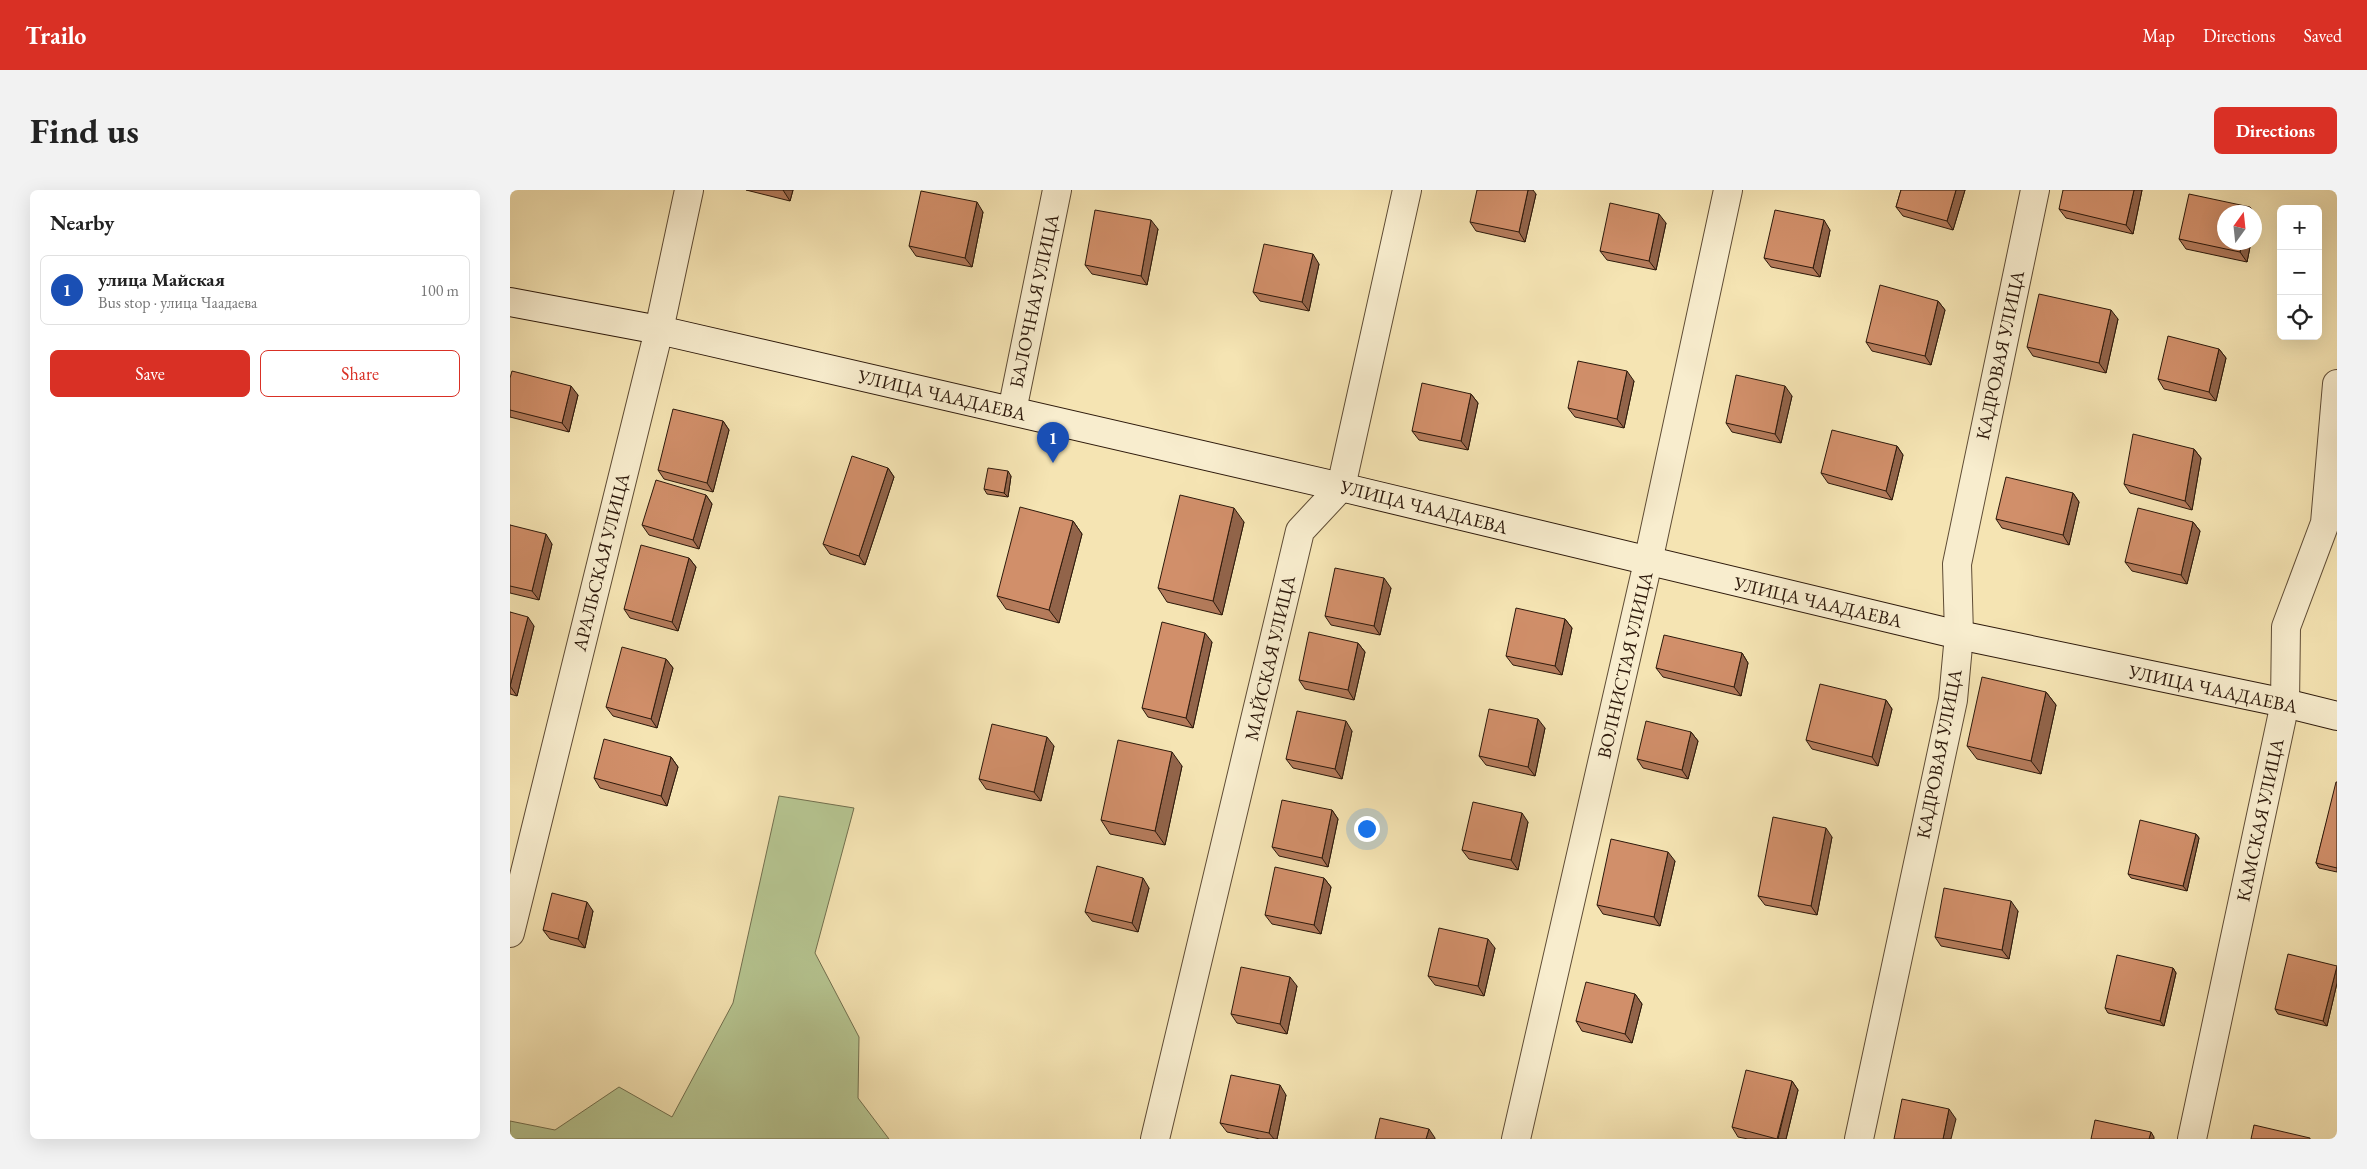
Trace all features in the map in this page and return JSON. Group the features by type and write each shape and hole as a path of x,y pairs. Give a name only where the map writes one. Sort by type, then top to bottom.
{"street":[{"name":"АРАЛЬСКАЯ УЛИЦА","path":"510,933 658,330 689,190"},
{"name":"БАЛОЧНАЯ УЛИЦА","path":"1012,411 1057,190"},
{"path":"1341,487 1408,190"},
{"name":"ВОЛНИСТАЯ УЛИЦА","path":"1516,1139 1648,562 1728,190"},
{"name":"КАДРОВАЯ УЛИЦА","path":"1859,1139 1953,700 1960,635 1956,564 2035,190"},
{"name":"УЛИЦА ЧААДАЕВА","path":"510,302 658,330 1341,487 1648,562 1960,635 2285,703 2337,716"},
{"name":"КАМСКАЯ УЛИЦА","path":"2192,1139 2285,703 2286,627 2324,523 2337,384"},
{"name":"МАЙСКАЯ УЛИЦА","path":"1154,1139 1300,531 1341,487"}],"green space":[{"path":"779,796 854,808 815,953 859,1037 858,1098 889,1139 510,1139 510,1121 555,1130 619,1087 672,1117 733,1003"}],"building":[{"path":"1477,190 1528,190 1519,232 1470,222"},
{"path":"1901,190 1956,190 1947,221 1896,207"},
{"path":"2063,190 2134,190 2126,225 2059,209"},
{"path":"921,191 977,202 965,258 909,246"},
{"path":"2189,194 2241,205 2217,205 2217,247 2179,239"},
{"path":"1610,203 1659,214 1649,261 1600,251"},
{"path":"1095,210 1151,220 1141,276 1085,265"},
{"path":"1775,210 1824,220 1813,268 1764,258"},
{"path":"1264,244 1313,254 1302,302 1253,292"},
{"path":"1880,285 1938,301 1925,356 1866,342"},
{"path":"2039,294 2111,310 2099,363 2027,347"},
{"path":"2168,336 2219,349 2209,392 2158,379"},
{"path":"1578,361 1627,371 1617,419 1568,408"},
{"path":"512,371 571,386 562,423 510,410 510,378"},
{"path":"1736,375 1785,386 1775,434 1726,423"},
{"path":"1422,383 1471,394 1461,441 1412,431"},
{"path":"673,409 723,421 707,483 658,470"},
{"path":"1832,430 1897,446 1886,491 1821,473"},
{"path":"2133,434 2194,449 2185,501 2124,484"},
{"path":"852,456 888,468 859,556 823,544"},
{"path":"988,468 1008,471 1004,493 984,489"},
{"path":"2006,477 2073,493 2063,535 1996,519"},
{"path":"656,480 706,495 693,540 642,525"},
{"path":"1180,495 1234,508 1213,601 1158,588"},
{"path":"1020,507 1073,521 1049,610 997,596"},
{"path":"2138,508 2193,522 2181,575 2125,562"},
{"path":"510,525 546,534 532,591 510,586"},
{"path":"641,545 689,558 672,622 624,609"},
{"path":"1335,568 1384,578 1374,626 1325,616"},
{"path":"1516,608 1565,619 1555,666 1506,656"},
{"path":"510,612 528,617 510,686"},
{"path":"1162,622 1205,633 1186,718 1142,708"},
{"path":"1309,632 1358,643 1348,690 1299,680"},
{"path":"1664,635 1742,653 1734,687 1656,668"},
{"path":"622,647 666,659 651,719 606,707"},
{"path":"1982,677 2046,692 2031,761 1967,746"},
{"path":"1820,684 1886,700 1872,757 1806,740"},
{"path":"1489,709 1538,719 1528,767 1479,756"},
{"path":"1297,711 1346,721 1335,769 1286,759"},
{"path":"1646,721 1691,732 1682,770 1637,759"},
{"path":"992,724 1047,737 1034,792 979,779"},
{"path":"604,739 671,757 661,796 594,778"},
{"path":"1118,740 1172,752 1155,831 1101,820"},
{"path":"2337,782 2337,868 2316,863"},
{"path":"1282,800 1332,810 1322,858 1272,847"},
{"path":"1473,802 1522,813 1511,860 1462,850"},
{"path":"1773,817 1826,828 1811,906 1758,896"},
{"path":"2140,820 2196,834 2183,886 2128,874"},
{"path":"1611,839 1668,852 1654,917 1597,905"},
{"path":"1097,866 1143,878 1132,923 1085,912"},
{"path":"1275,867 1324,878 1314,925 1265,915"},
{"path":"1944,888 2011,901 2002,950 1935,937"},
{"path":"552,893 587,902 578,939 543,930"},
{"path":"1439,928 1488,939 1478,986 1428,976"},
{"path":"2288,954 2337,966 2323,1021 2275,1009"},
{"path":"2117,955 2173,968 2160,1021 2105,1008"},
{"path":"1241,967 1290,977 1280,1024 1231,1014"},
{"path":"1586,982 1635,994 1625,1034 1576,1021"},
{"path":"1746,1070 1792,1081 1777,1139 1732,1127"},
{"path":"1231,1075 1280,1085 1269,1133 1220,1123"},
{"path":"1902,1099 1949,1109 1943,1139 1894,1139"},
{"path":"1380,1118 1429,1129 1426,1139 1375,1139"},
{"path":"2095,1120 2151,1132 2149,1139 2091,1139"},
{"path":"2254,1125 2310,1138 2310,1139 2251,1139"}],"place":[{"name":"улица Майская","path":"1053,463"}]}
